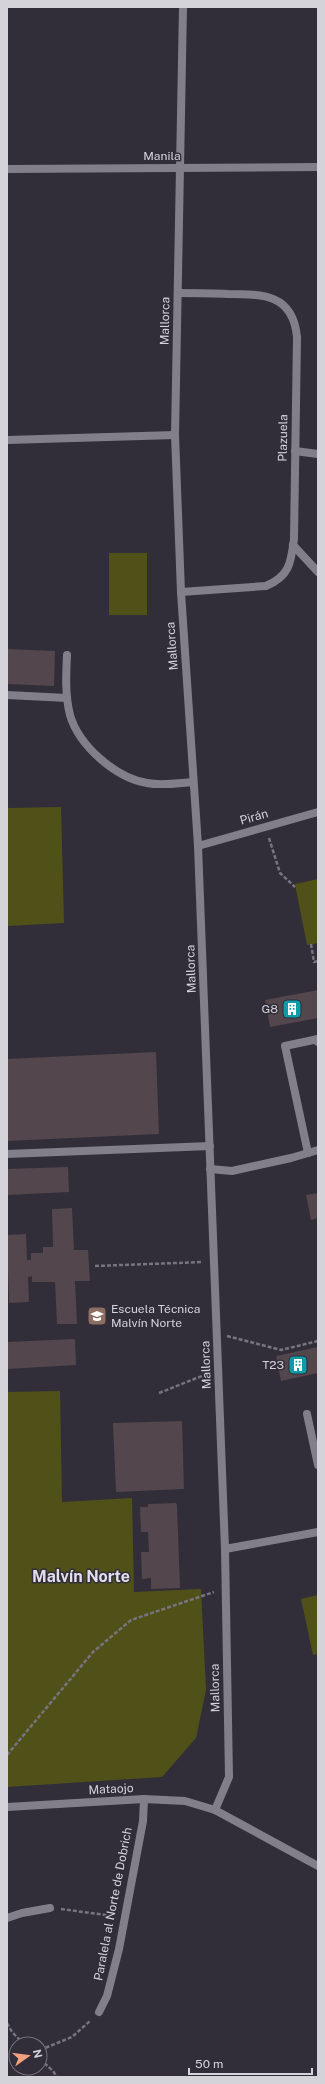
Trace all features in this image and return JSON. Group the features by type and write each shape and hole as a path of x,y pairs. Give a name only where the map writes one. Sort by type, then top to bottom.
{"street":[{"name":"Mallorca","path":"183,7 175,435 180,592 198,846 225,1549 229,1777 215,1810"},
{"name":"Manila","path":"7,169 318,167"},
{"name":"Plazuela","path":"178,293 257,294 282,303 290,312 295,322 297,337 294,545 290,565 278,581 266,586 180,592"},
{"path":"7,440 175,435"},
{"path":"295,451 318,454"},
{"path":"294,545 318,572"},
{"path":"67,655 67,698 71,717 94,753 108,765 126,776 146,783 162,784 193,782"},
{"path":"7,694 67,698"},
{"name":"Pirán","path":"198,846 318,812"},
{"path":"308,1153 285,1046 318,1040 318,1042"},
{"path":"7,1154 210,1146"},
{"path":"210,1169 232,1171 291,1158 318,1150"},
{"path":"307,1414 318,1465"},
{"path":"225,1549 318,1532"},
{"name":"Mataojo","path":"7,1807 144,1799 185,1801 215,1810"},
{"name":"Paralela al Norte de Dobrich","path":"99,2012 107,1996 114,1969 143,1820 144,1799"},
{"path":"215,1810 318,1866"},
{"path":"7,1918 22,1913 50,1908"}],"path":[{"path":"265,826 280,873 295,887"},
{"path":"311,944 314,962 318,961"},
{"path":"95,1266 214,1261"},
{"path":"217,1334 281,1350 318,1341"},
{"path":"159,1393 219,1369"},
{"path":"7,1755 94,1652 131,1620 226,1588"},
{"path":"50,1908 124,1917"},
{"path":"48,2047 72,2037 99,2012"},
{"path":"7,2023 16,2036"},
{"path":"48,2066 57,2077"}],"shaded area":[{"path":"109,553 147,553 147,615 109,615"},
{"path":"61,807 64,923 7,926 7,808"},
{"path":"318,879 318,943 307,945 295,884"},
{"path":"60,1391 62,1502 132,1498 134,1592 201,1589 206,1690 196,1738 162,1777 7,1787 7,1392"},
{"path":"318,1595 318,1654 313,1655 301,1599"}],"building":[{"path":"7,649 55,651 54,686 7,684"},
{"name":"G8","path":"318,990 318,1018 270,1027 265,1000"},
{"path":"156,1052 159,1134 7,1141 7,1059"},
{"path":"68,1167 69,1192 7,1195 7,1169"},
{"path":"318,1193 318,1218 311,1220 306,1195"},
{"path":"72,1208 74,1250 88,1250 90,1281 75,1281 77,1324 57,1324 55,1282 32,1282 32,1276 28,1277 29,1302 9,1303 7,1235 26,1234 27,1260 31,1260 31,1253 43,1253 43,1247 53,1247 52,1209"},
{"path":"75,1339 76,1365 7,1369 7,1342"},
{"name":"T23","path":"318,1347 318,1373 281,1381 276,1356"},
{"path":"182,1421 184,1489 116,1492 113,1423"},
{"path":"176,1503 180,1588 151,1589 151,1578 142,1579 141,1552 149,1552 148,1532 141,1532 140,1507 148,1507 148,1504"}],"place":[{"name":"G8","path":"292,1009"},
{"name":"Escuela Técnica Malvín Norte","path":"97,1316"},
{"name":"T23","path":"298,1365"}],"district":[{"name":"Malvín Norte","path":"81,1576"}]}
